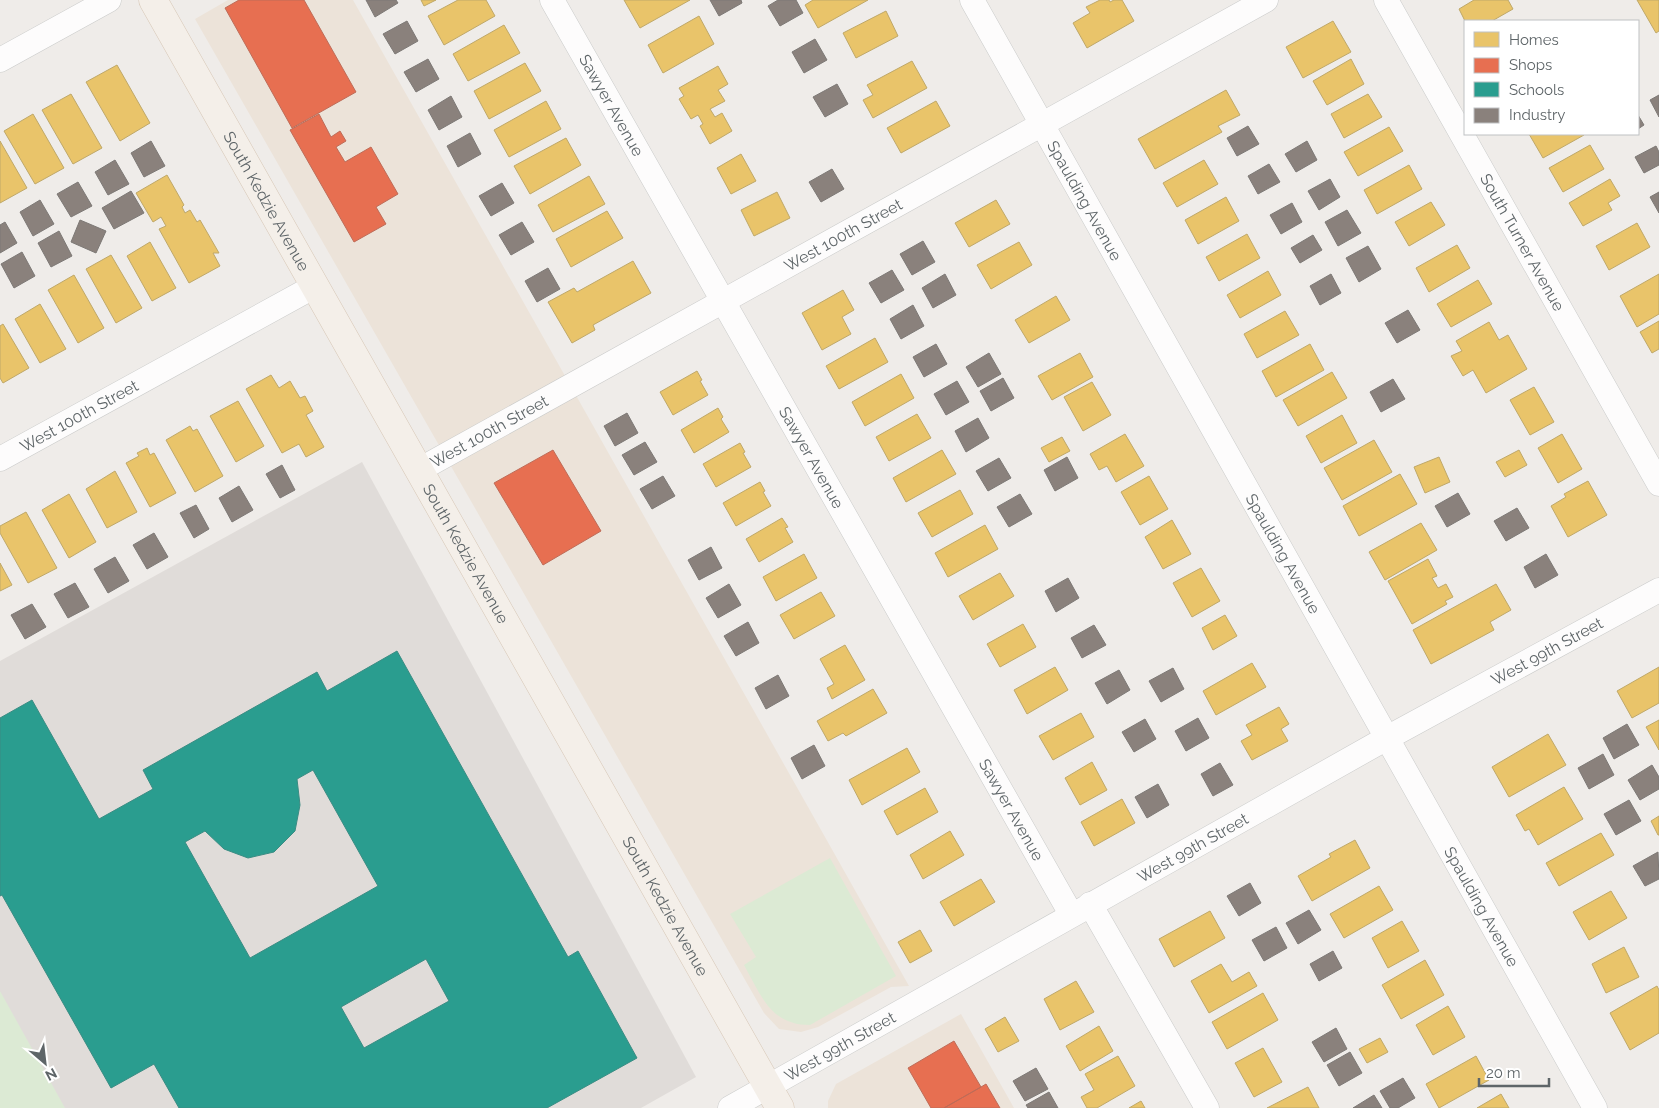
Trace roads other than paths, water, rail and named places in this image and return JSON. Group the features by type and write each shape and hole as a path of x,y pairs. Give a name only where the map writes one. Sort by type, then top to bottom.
{"main road":[{"name":"South Kedzie Avenue","path":"153,0 774,1098"}],"street":[{"path":"0,60 109,0"},
{"name":"Sawyer Avenue","path":"552,0 723,301 1081,909 1207,1108"},
{"name":"Spaulding Avenue","path":"972,0 1595,1108"},
{"name":"West 100th Street","path":"419,470 1266,0"},
{"name":"South Turner Avenue","path":"1386,0 1659,484"},
{"name":"West 100th Street","path":"0,459 315,286"},
{"name":"West 99th Street","path":"730,1108 774,1098 1081,909 1387,738 1659,590"}]}
